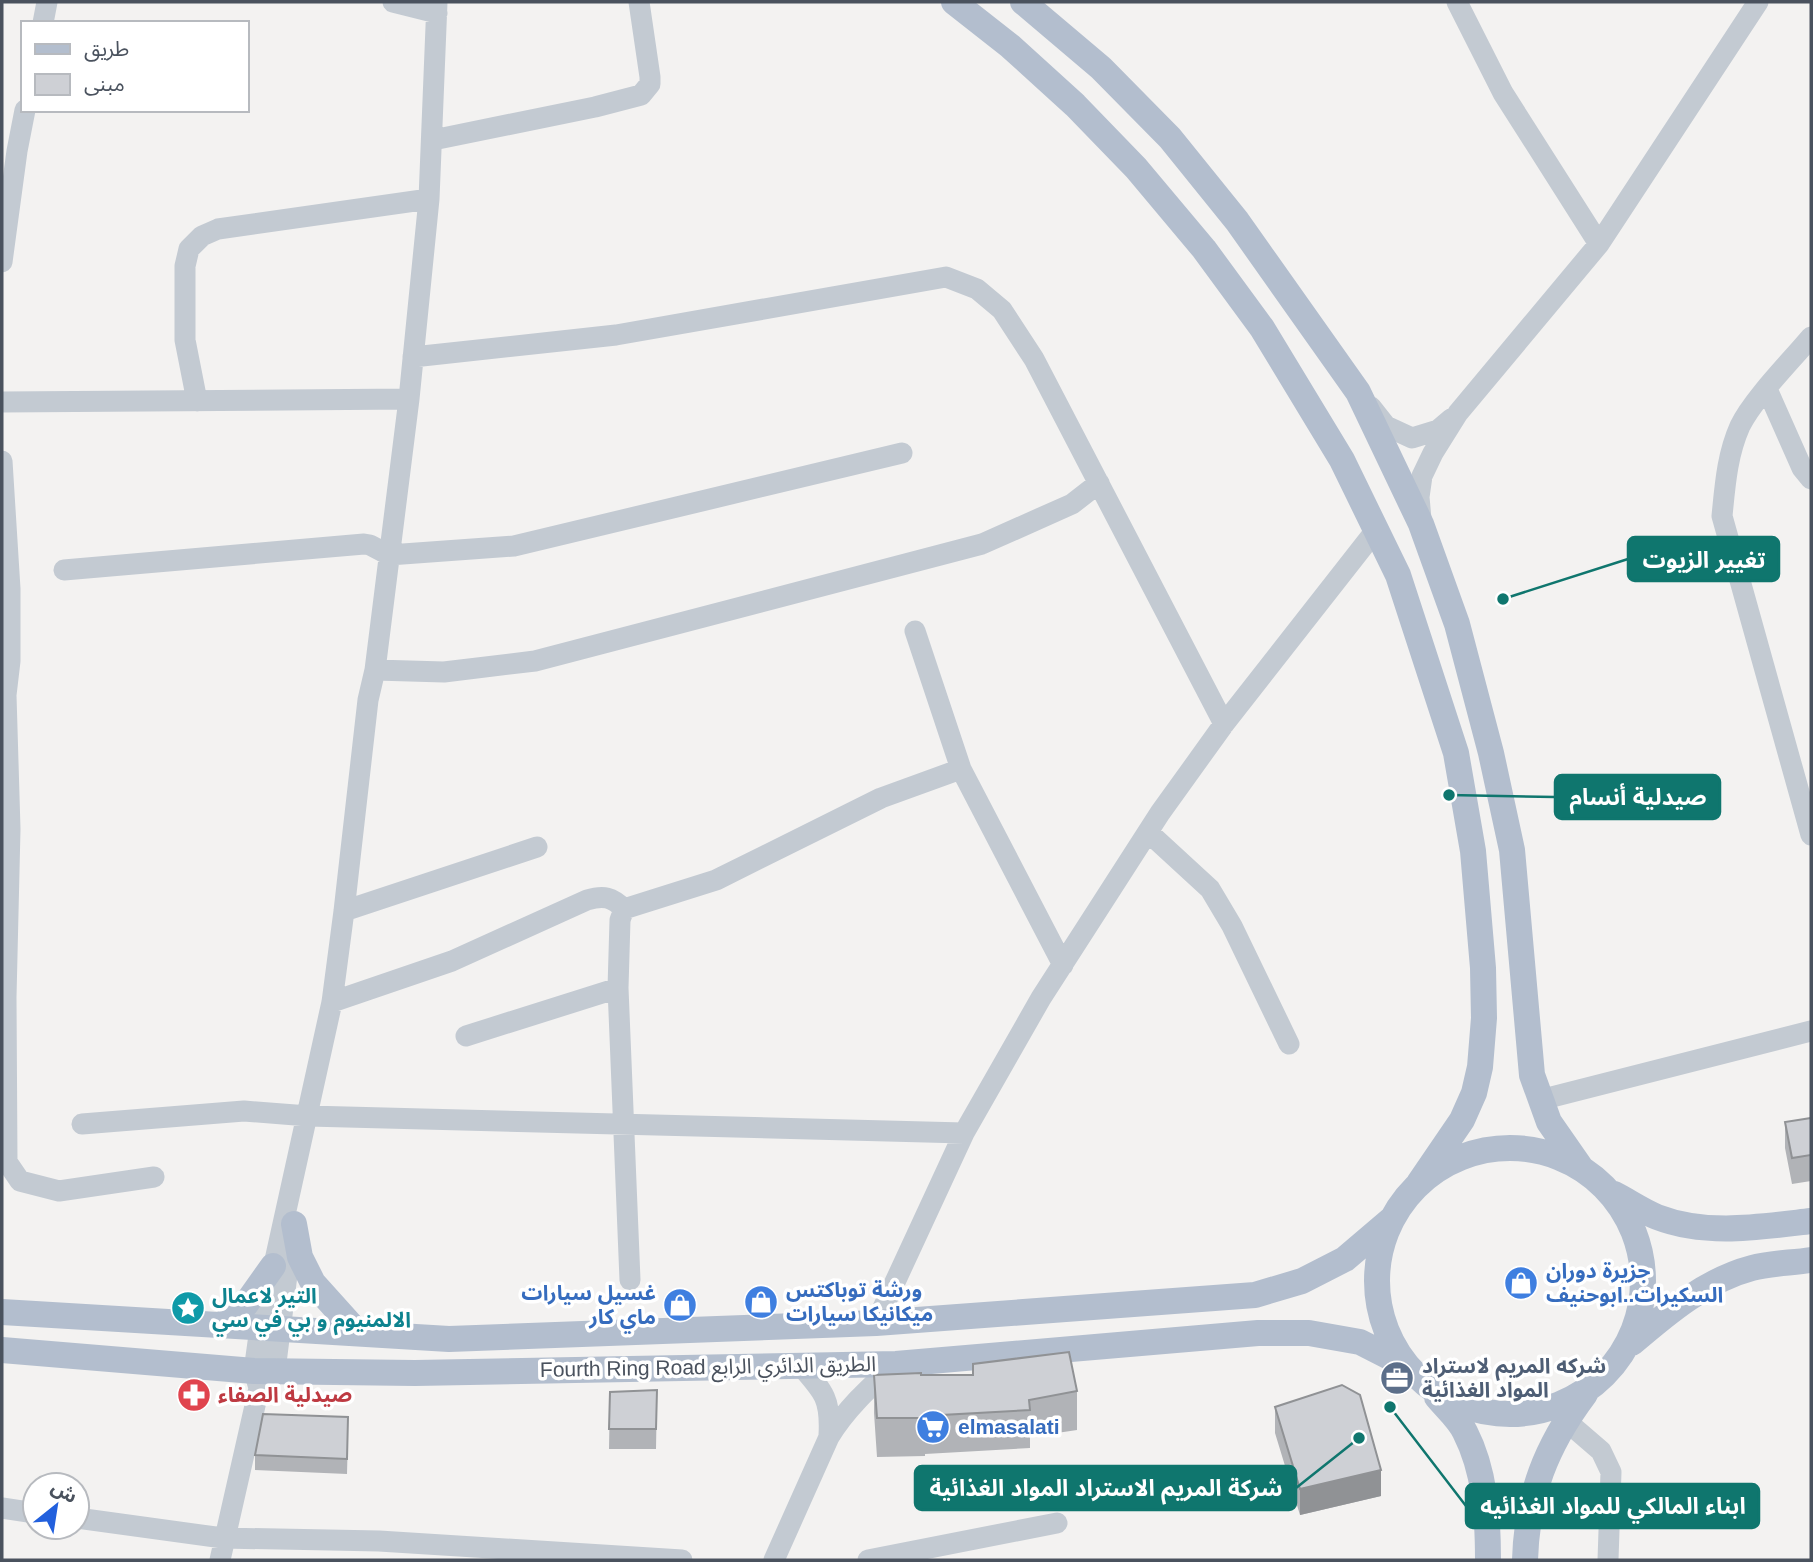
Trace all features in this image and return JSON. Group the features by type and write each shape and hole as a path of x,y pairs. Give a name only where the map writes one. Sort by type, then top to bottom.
{"main road":[{"path":"954,2 1010,46 1075,105 1136,167 1203,249 1262,328 1342,460 1398,575 1456,753 1473,850 1483,968 1484,1018 1480,1067 1474,1093 1462,1120 1392,1219 1381,1248 1376,1279 1380,1310 1390,1340 1407,1366 1430,1388 1464,1430 1480,1469 1488,1522 1488,1560"},
{"path":"1023,2 1101,68 1170,138 1237,221 1358,392 1421,524 1457,624 1491,753 1512,850 1532,1075 1549,1122 1581,1168"},
{"path":"1419,1183 1460,1158 1498,1148 1527,1149 1555,1156 1581,1168 1608,1190 1657,1217 1703,1229 1755,1228 1811,1221"},
{"path":"1608,1190 1628,1217 1640,1248 1643,1271 1640,1315 1628,1346"},
{"name":"Fourth Ring Road الطريق الدائري الرابع","path":"2,1312 449,1339 876,1322 1255,1295 1301,1281 1345,1259 1392,1219"},
{"path":"294,1224 300,1257 313,1283 358,1333"},
{"path":"1525,1560 1526,1526 1546,1456 1565,1420 1587,1391 1610,1371 1628,1346 1671,1310 1712,1284 1751,1268 1811,1260"},
{"path":"222,1325 246,1304 273,1266"},
{"name":"Fourth Ring Road الطريق الدائري الرابع","path":"2,1350 263,1377 896,1364 1258,1333 1309,1333 1360,1342 1407,1366"},
{"path":"1430,1388 1459,1405 1491,1414 1525,1415 1558,1407 1587,1391"}],"street":[{"path":"43,21 47,2"},
{"path":"270,1328 273,1266 332,1002 368,700 375,670 409,399 429,199 437,7 393,2"},
{"path":"433,140 641,95 650,84 650,77 639,2"},
{"path":"1457,2 1503,93 1599,244"},
{"path":"1421,524 1419,497 1422,476 1458,413 1599,244 1758,2"},
{"path":"2,262 9,151 24,112"},
{"path":"197,401 185,340 185,266 189,249 202,236 218,229 429,199"},
{"path":"413,357 616,335 946,277 977,289 1002,310 1034,359 1224,724"},
{"path":"1811,337 1741,425 1726,470 1722,516 1811,835"},
{"path":"1767,389 1802,468 1811,479"},
{"path":"1358,392 1386,426 1412,438 1438,430 1458,413"},
{"path":"2,402 409,399"},
{"path":"64,570 364,544 389,555 514,546 902,453"},
{"path":"2,461 10,589 10,661 4,695 10,829 6,996 7,1162 20,1181 59,1191 154,1177"},
{"path":"375,670 444,672 548,658 982,544 1072,504 1099,483"},
{"path":"876,1322 964,1133 1063,965 1148,832 1224,724 1376,530"},
{"path":"915,631 961,769 1063,965"},
{"path":"624,909 716,880 881,798 961,769"},
{"path":"1148,832 1210,889 1232,926 1289,1044"},
{"path":"344,911 537,847"},
{"path":"332,1002 452,961 587,900 606,897 624,909"},
{"path":"624,909 620,920 618,988 630,1280"},
{"path":"466,1036 618,988"},
{"path":"1539,1100 1811,1031"},
{"path":"82,1124 244,1111 308,1116 964,1133"},
{"path":"220,1560 223,1538 263,1377 270,1328 294,1224 292,1188"},
{"path":"774,1560 839,1420 860,1396 896,1364"},
{"path":"800,1365 826,1398 830,1413 829,1437"},
{"path":"1565,1420 1601,1451 1611,1472 1608,1560"},
{"path":"2,1508 21,1511"},
{"path":"91,1520 223,1538 379,1541 682,1560"},
{"path":"868,1560 1057,1523"}],"building":[{"path":"1811,1118 1811,1155 1792,1158 1785,1122"},
{"path":"1069,1352 1077,1391 1029,1400 1030,1410 924,1416 925,1418 877,1418 874,1375 973,1375 973,1364"},
{"path":"1342,1385 1360,1395 1381,1470 1300,1489 1275,1407"},
{"path":"657,1390 656,1429 609,1429 610,1392"},
{"path":"263,1414 348,1417 347,1459 255,1455"}],"place":[{"name":"تغيير الزيوت","path":"1503,599"},
{"name":"صيدلية أنسام","path":"1449,795"},
{"name":"جزيرة دوران السكيرات..ابوحنيف","path":"1521,1283"},
{"name":"ورشة توباكتس ميكانيكا سيارات","path":"761,1302"},
{"name":"غسيل سيارات ماي كار","path":"680,1305"},
{"name":"التير لاعمال الالمنيوم و بي في سي","path":"188,1308"},
{"name":"شركه المريم لاستراد المواد الغذائية","path":"1397,1378"},
{"name":"صيدلية الصفاء","path":"194,1395"},
{"name":"ابناء المالكي للمواد الغذائيه","path":"1390,1407"},
{"name":"elmasalati","path":"933,1427"},
{"name":"شركة المريم الاستراد المواد الغذائية","path":"1359,1438"}]}
